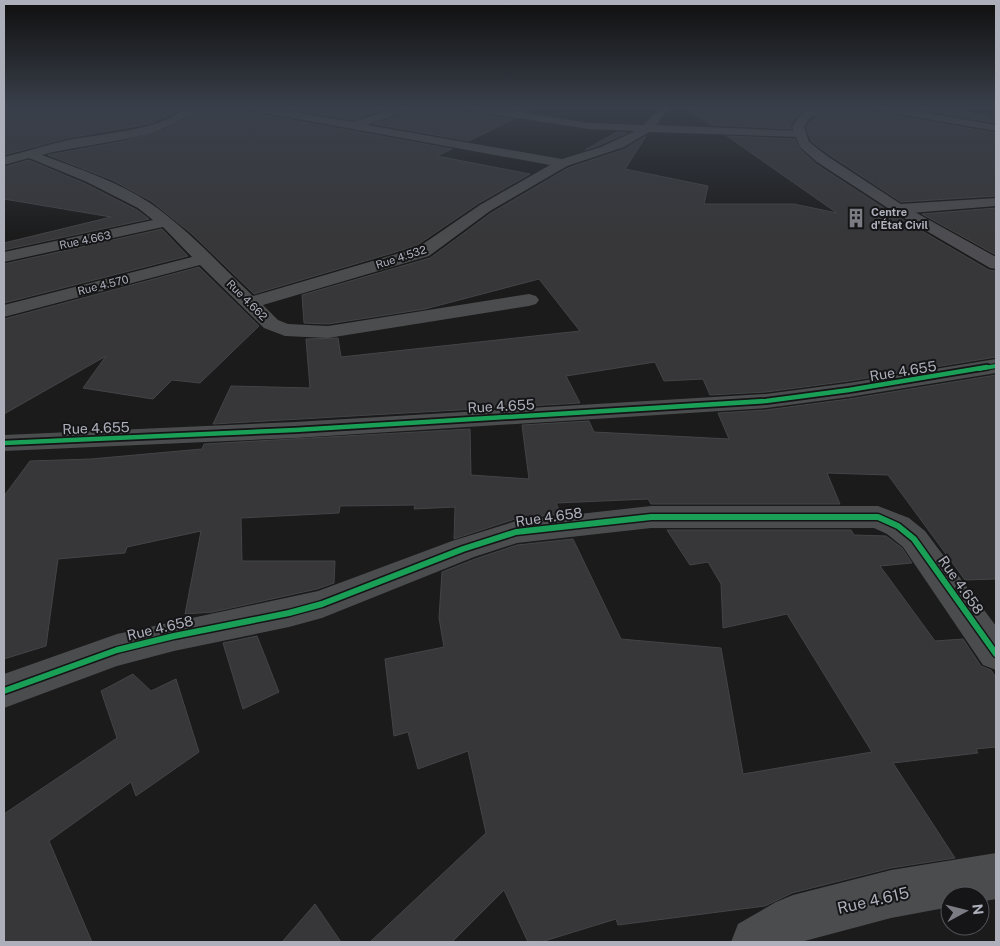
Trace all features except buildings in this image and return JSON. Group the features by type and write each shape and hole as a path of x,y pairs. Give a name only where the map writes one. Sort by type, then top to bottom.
{"main road":[{"path":"811,150 899,209 996,264"}],"street":[{"path":"4,161 44,150"},
{"path":"494,150 562,162 603,150"},
{"name":"Rue 4.662","path":"29,154 92,179 143,205 166,222 271,324 285,330 328,332 529,300"},
{"name":"Rue 4.532","path":"250,303 423,252 485,208 562,162"},
{"path":"899,209 996,202"},
{"name":"Rue 4.663","path":"8,252 166,222"},
{"name":"Rue 4.570","path":"4,311 203,259"},
{"name":"Rue 4.655","path":"4,443 295,430 766,401 849,390 996,366"},
{"name":"Rue 4.658","path":"4,691 117,650 174,636 289,613 322,604 464,549 516,532 651,517 878,517 898,526 914,539 996,654"},
{"name":"Rue 4.615","path":"756,942 793,919 891,894 996,876"}],"cycle path":[{"path":"4,443 295,430 766,401 849,390 996,366"},
{"path":"4,691 117,650 174,636 289,613 322,604 463,549 516,532 651,517 878,517 898,526 914,539 996,654"}],"place":[{"name":"Centre d'État Civil","path":"856,218"}]}
